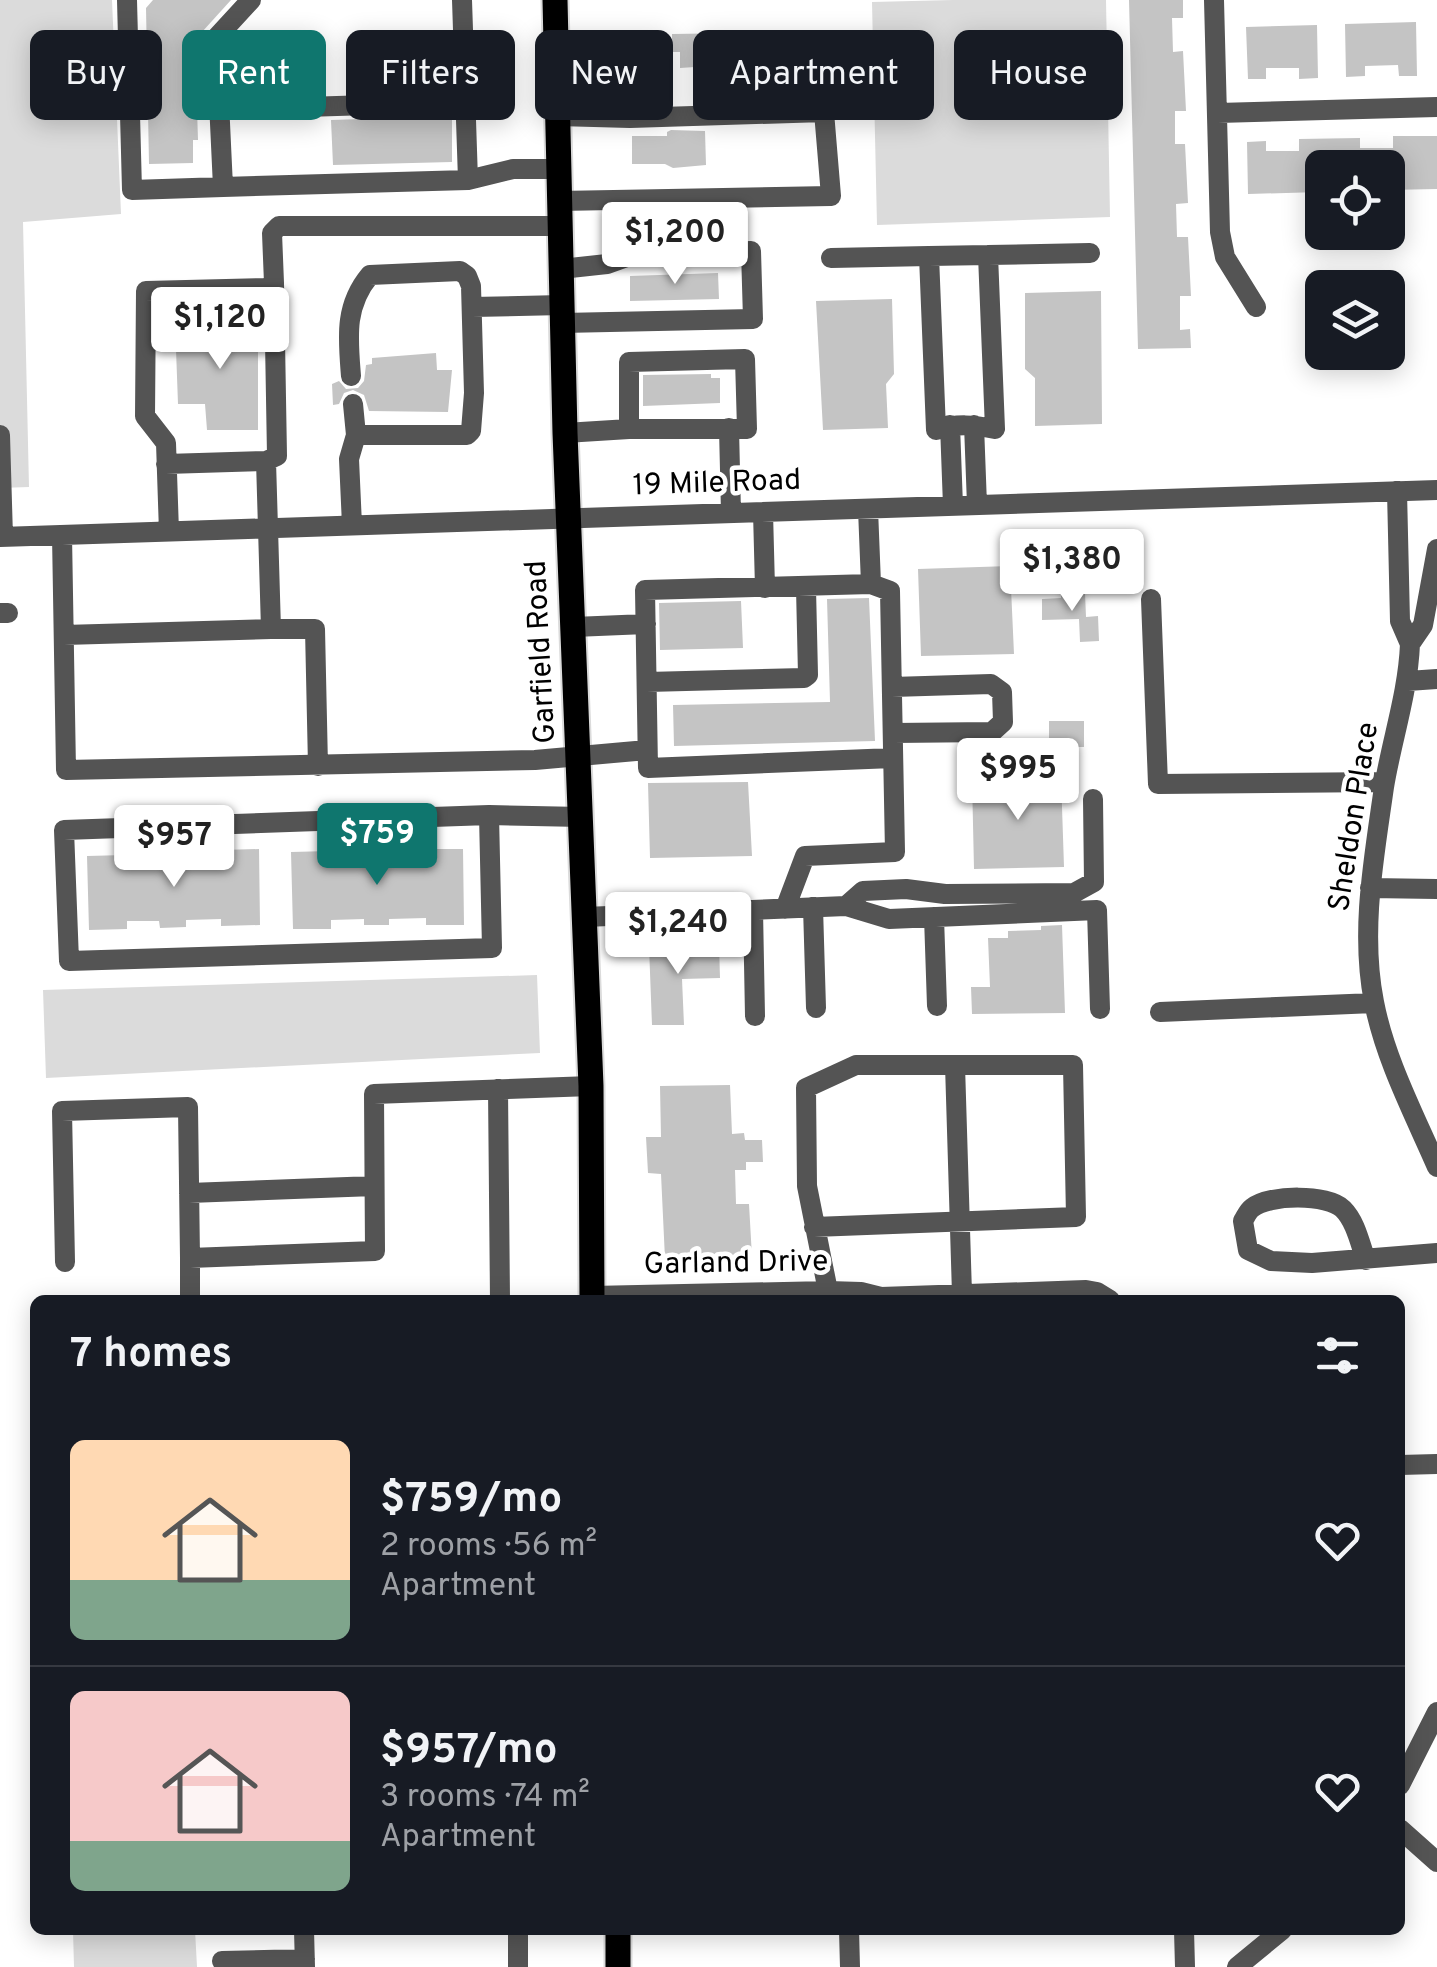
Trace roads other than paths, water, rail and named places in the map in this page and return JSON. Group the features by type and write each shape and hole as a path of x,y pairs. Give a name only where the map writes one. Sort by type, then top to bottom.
{"main road":[{"name":"Garfield Road","path":"555,0 556,30"},
{"name":"Garfield Road","path":"558,120 565,432 591,1086 592,1295"},
{"path":"618,1935 618,1967"}],"street":[{"path":"222,188 216,38 251,0"},
{"path":"462,0 463,30"},
{"path":"1214,0 1220,232 1224,258 1256,307"},
{"path":"129,2 132,190 468,180 513,170 558,169"},
{"path":"1218,114 1437,107"},
{"path":"166,464 266,461 276,456 272,234 279,226 560,214 831,196 824,112 673,117"},
{"path":"466,120 468,180"},
{"path":"472,308 753,319 751,251 632,255 607,264 561,269"},
{"path":"832,258 1090,253"},
{"path":"929,256 936,430 974,424 996,429 988,255"},
{"path":"352,376 347,324 357,290 370,276 460,271 468,276 474,393 471,431 467,435 356,435"},
{"path":"169,532 166,444 144,416 143,293 266,288 274,284"},
{"path":"565,432 747,429 745,359 629,362 629,429"},
{"path":"352,525 349,458 356,435 353,404"},
{"path":"974,424 977,506"},
{"path":"950,425 953,506"},
{"path":"729,428 731,512"},
{"path":"0,435 1,538"},
{"path":"266,461 271,629"},
{"name":"19 Mile Road","path":"1,538 1437,490"},
{"name":"Sheldon Place","path":"1397,491 1400,621 1410,644 1408,682 1385,782 1370,888 1368,944 1374,1003 1390,1057 1437,1167"},
{"path":"868,509 872,584"},
{"path":"763,512 765,588"},
{"path":"62,535 66,770 535,760 647,750"},
{"name":"Sheldon Place","path":"1410,644 1423,625 1437,549"},
{"path":"785,909 806,856 895,852 894,758 890,591 872,584 644,590 648,768 894,758"},
{"path":"647,682 804,678 808,675 806,588"},
{"path":"1150,599 1158,784 1385,782"},
{"path":"574,627 646,624"},
{"path":"64,635 315,629 318,766"},
{"path":"1408,682 1437,680"},
{"path":"892,687 992,684 1002,692 1003,722 992,732 893,733"},
{"path":"846,906 863,891 1074,893 1094,882 1092,800"},
{"path":"489,816 492,948 69,960 64,830 489,816 582,817"},
{"path":"1370,888 1437,889"},
{"path":"586,917 846,906 889,918 1097,910 1100,1009"},
{"path":"814,907 816,1008"},
{"path":"753,910 756,1016"},
{"path":"934,917 938,1006"},
{"path":"1160,1012 1374,1003"},
{"path":"814,1227 1076,1218 1073,1065 856,1064 806,1088 807,1186 814,1227 828,1295"},
{"path":"955,1065 960,1222 956,1295"},
{"path":"190,1258 375,1251 374,1094 591,1086"},
{"path":"498,1090 500,1295"},
{"path":"65,1262 62,1110 188,1107 190,1295"},
{"path":"190,1193 374,1186"},
{"path":"1366,1260 1356,1231 1342,1208 1319,1198 1272,1200 1252,1208 1243,1221 1248,1250 1272,1261 1366,1260 1437,1254"},
{"name":"Garland Drive","path":"978,1295 1086,1290 1099,1295"},
{"name":"Garland Drive","path":"836,1295 868,1295"},
{"path":"1405,1465 1437,1464"},
{"path":"1405,1776 1437,1712"},
{"path":"1405,1833 1437,1862"},
{"path":"222,1961 305,1963 304,1935"},
{"path":"518,1935 518,1967"},
{"path":"849,1935 850,1967"},
{"path":"1184,1935 1185,1967"},
{"path":"1238,1967 1276,1935"}]}
